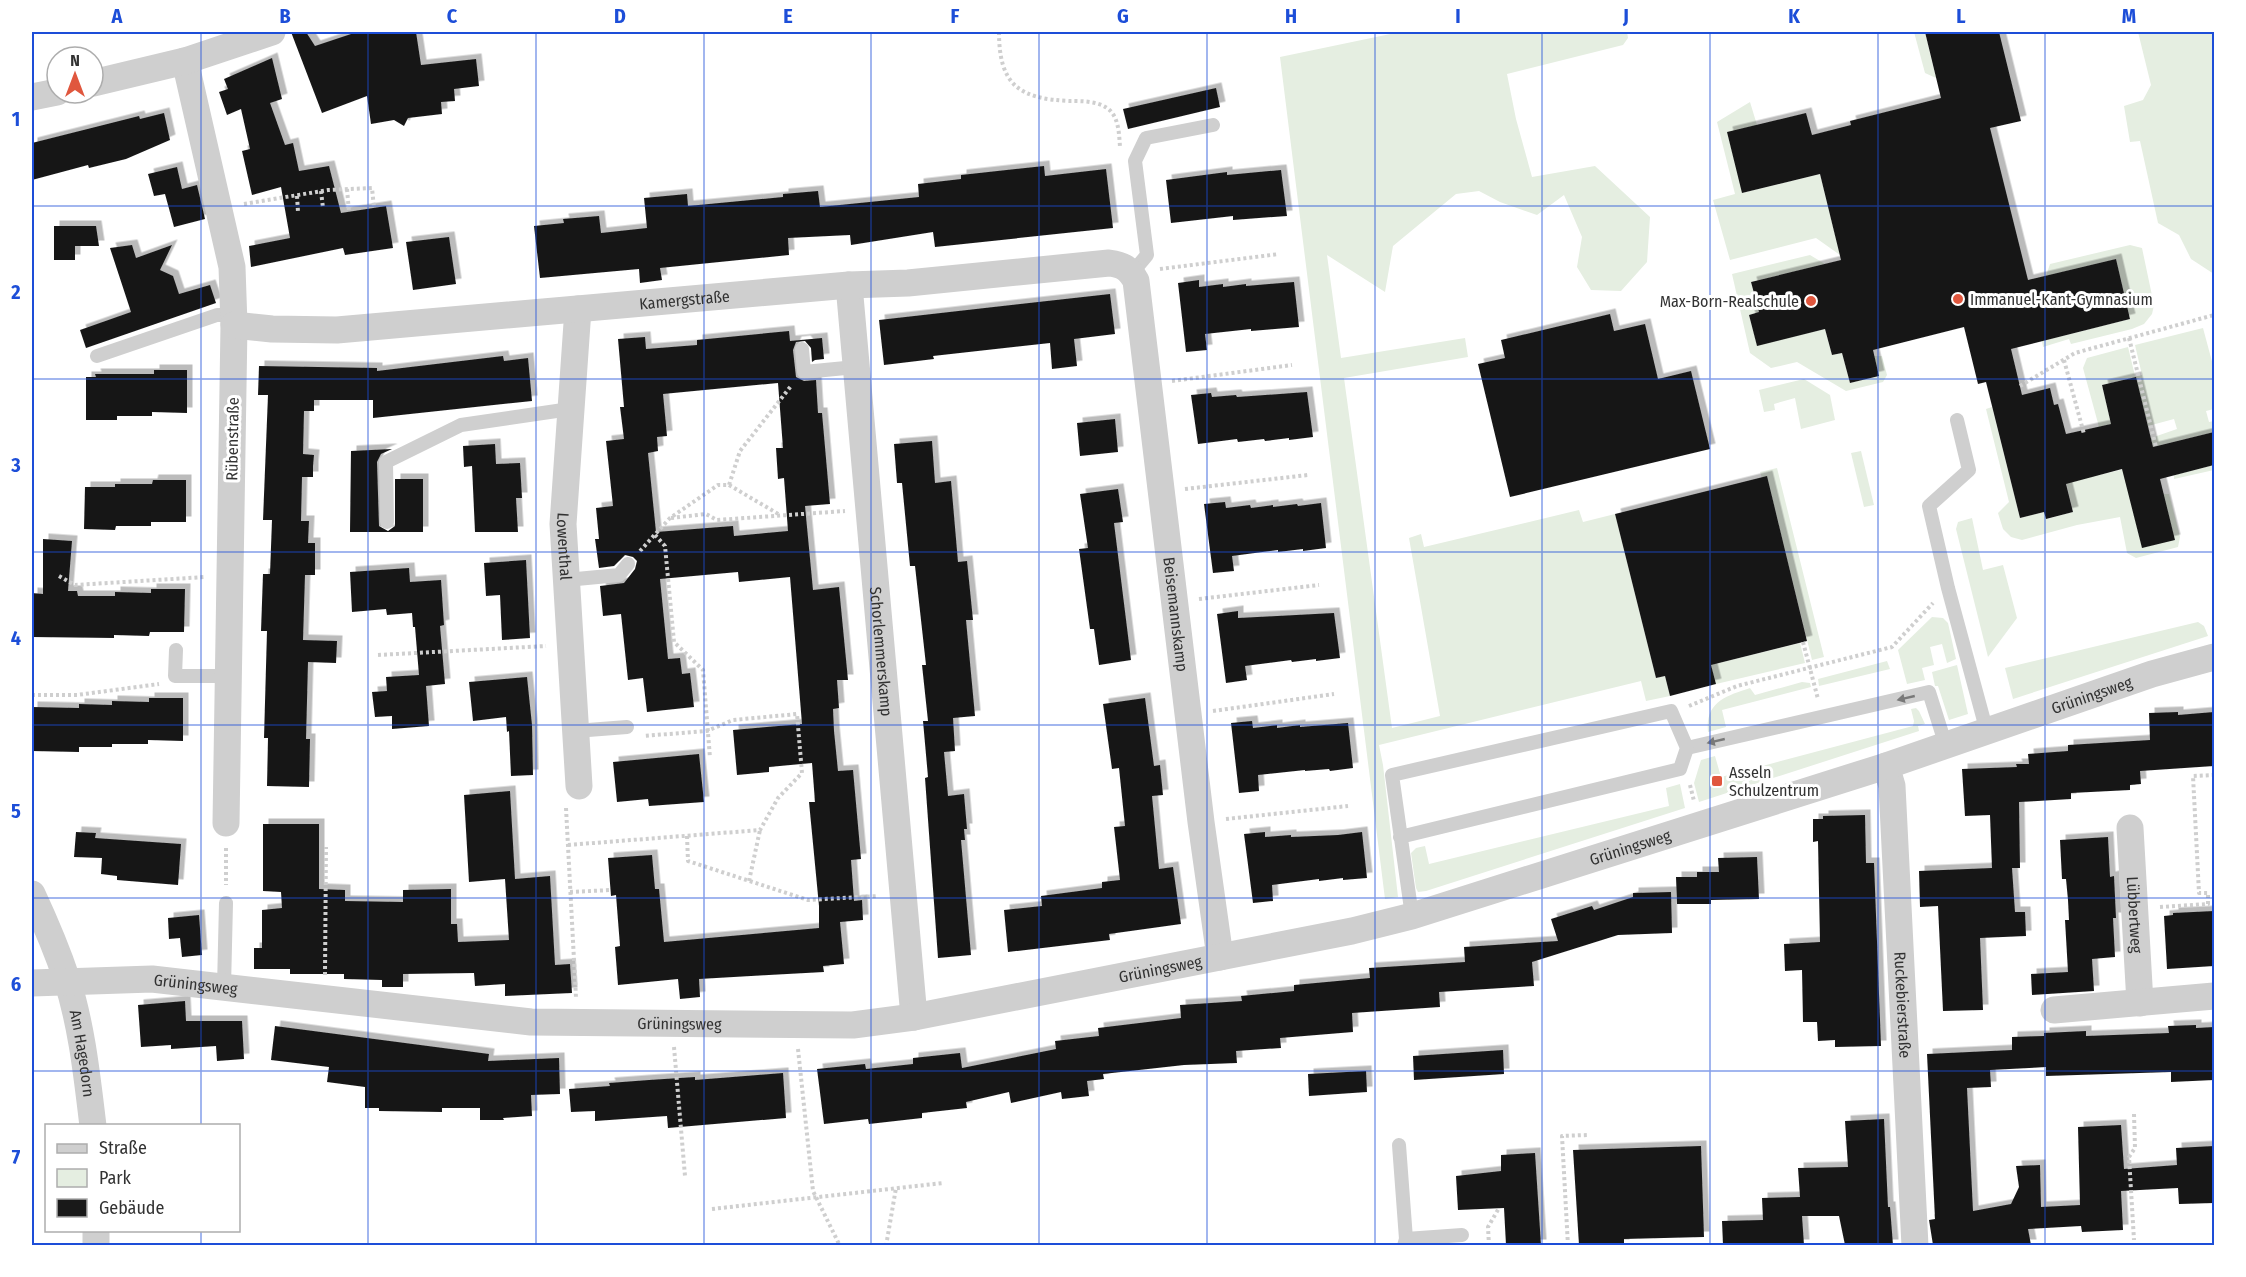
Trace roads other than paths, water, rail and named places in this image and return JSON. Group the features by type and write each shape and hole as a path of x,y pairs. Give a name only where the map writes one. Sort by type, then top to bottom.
{"street":[{"path":"105,80 185,61 272,32"},
{"name":"Rübenstraße","path":"185,61 232,267 234,320 226,823"},
{"name":"Kamergstraße","path":"234,320 272,329 337,330 849,285 908,283 1109,263 1123,265 1132,273"},
{"name":"Beisemannskamp","path":"1132,273 1136,281 1201,822 1220,957"},
{"name":"Schorlemmerskamp","path":"849,285 914,1017"},
{"name":"Lowenthal","path":"572,792 575,731 563,524 578,309"},
{"name":"Grüningsweg","path":"68,982 152,979 531,1022 853,1025 914,1017 1352,931 1412,916 1886,766 2152,674 2214,657"},
{"name":"Ruckebierstraße","path":"1886,766 1892,786 1915,1245"},
{"name":"Lübbertweg","path":"2130,828 2140,1003"},
{"name":"Am Hagedorn","path":"32,894 50,933 68,982 85,1061 93,1124"},
{"path":"32,983 68,982"},
{"path":"2054,1010 2214,996"}],"lane":[{"path":"1132,273 1147,255 1135,161 1146,138 1213,124"},
{"path":"97,356 217,315 234,320"},
{"path":"802,349 804,372 856,367"},
{"path":"387,522 386,462 461,425 570,409"},
{"path":"1957,420 1969,470 1929,506 1948,588 1987,732"},
{"path":"566,580 619,575 628,564"},
{"path":"176,650 175,676 228,676"},
{"path":"1687,748 1929,692 1946,746"},
{"path":"1400,837 1680,769 1687,748 1671,711 1392,775 1400,837 1412,916"},
{"path":"575,731 632,732"},
{"path":"224,987 226,903"},
{"path":"1399,1145 1405,1242 1462,1235"}],"place":[{"name":"Immanuel-Kant-Gymnasium","path":"1958,299"},
{"name":"Max-Born-Realschule","path":"1811,301"},
{"name":"Asseln Schulzentrum","path":"1717,781"}]}
